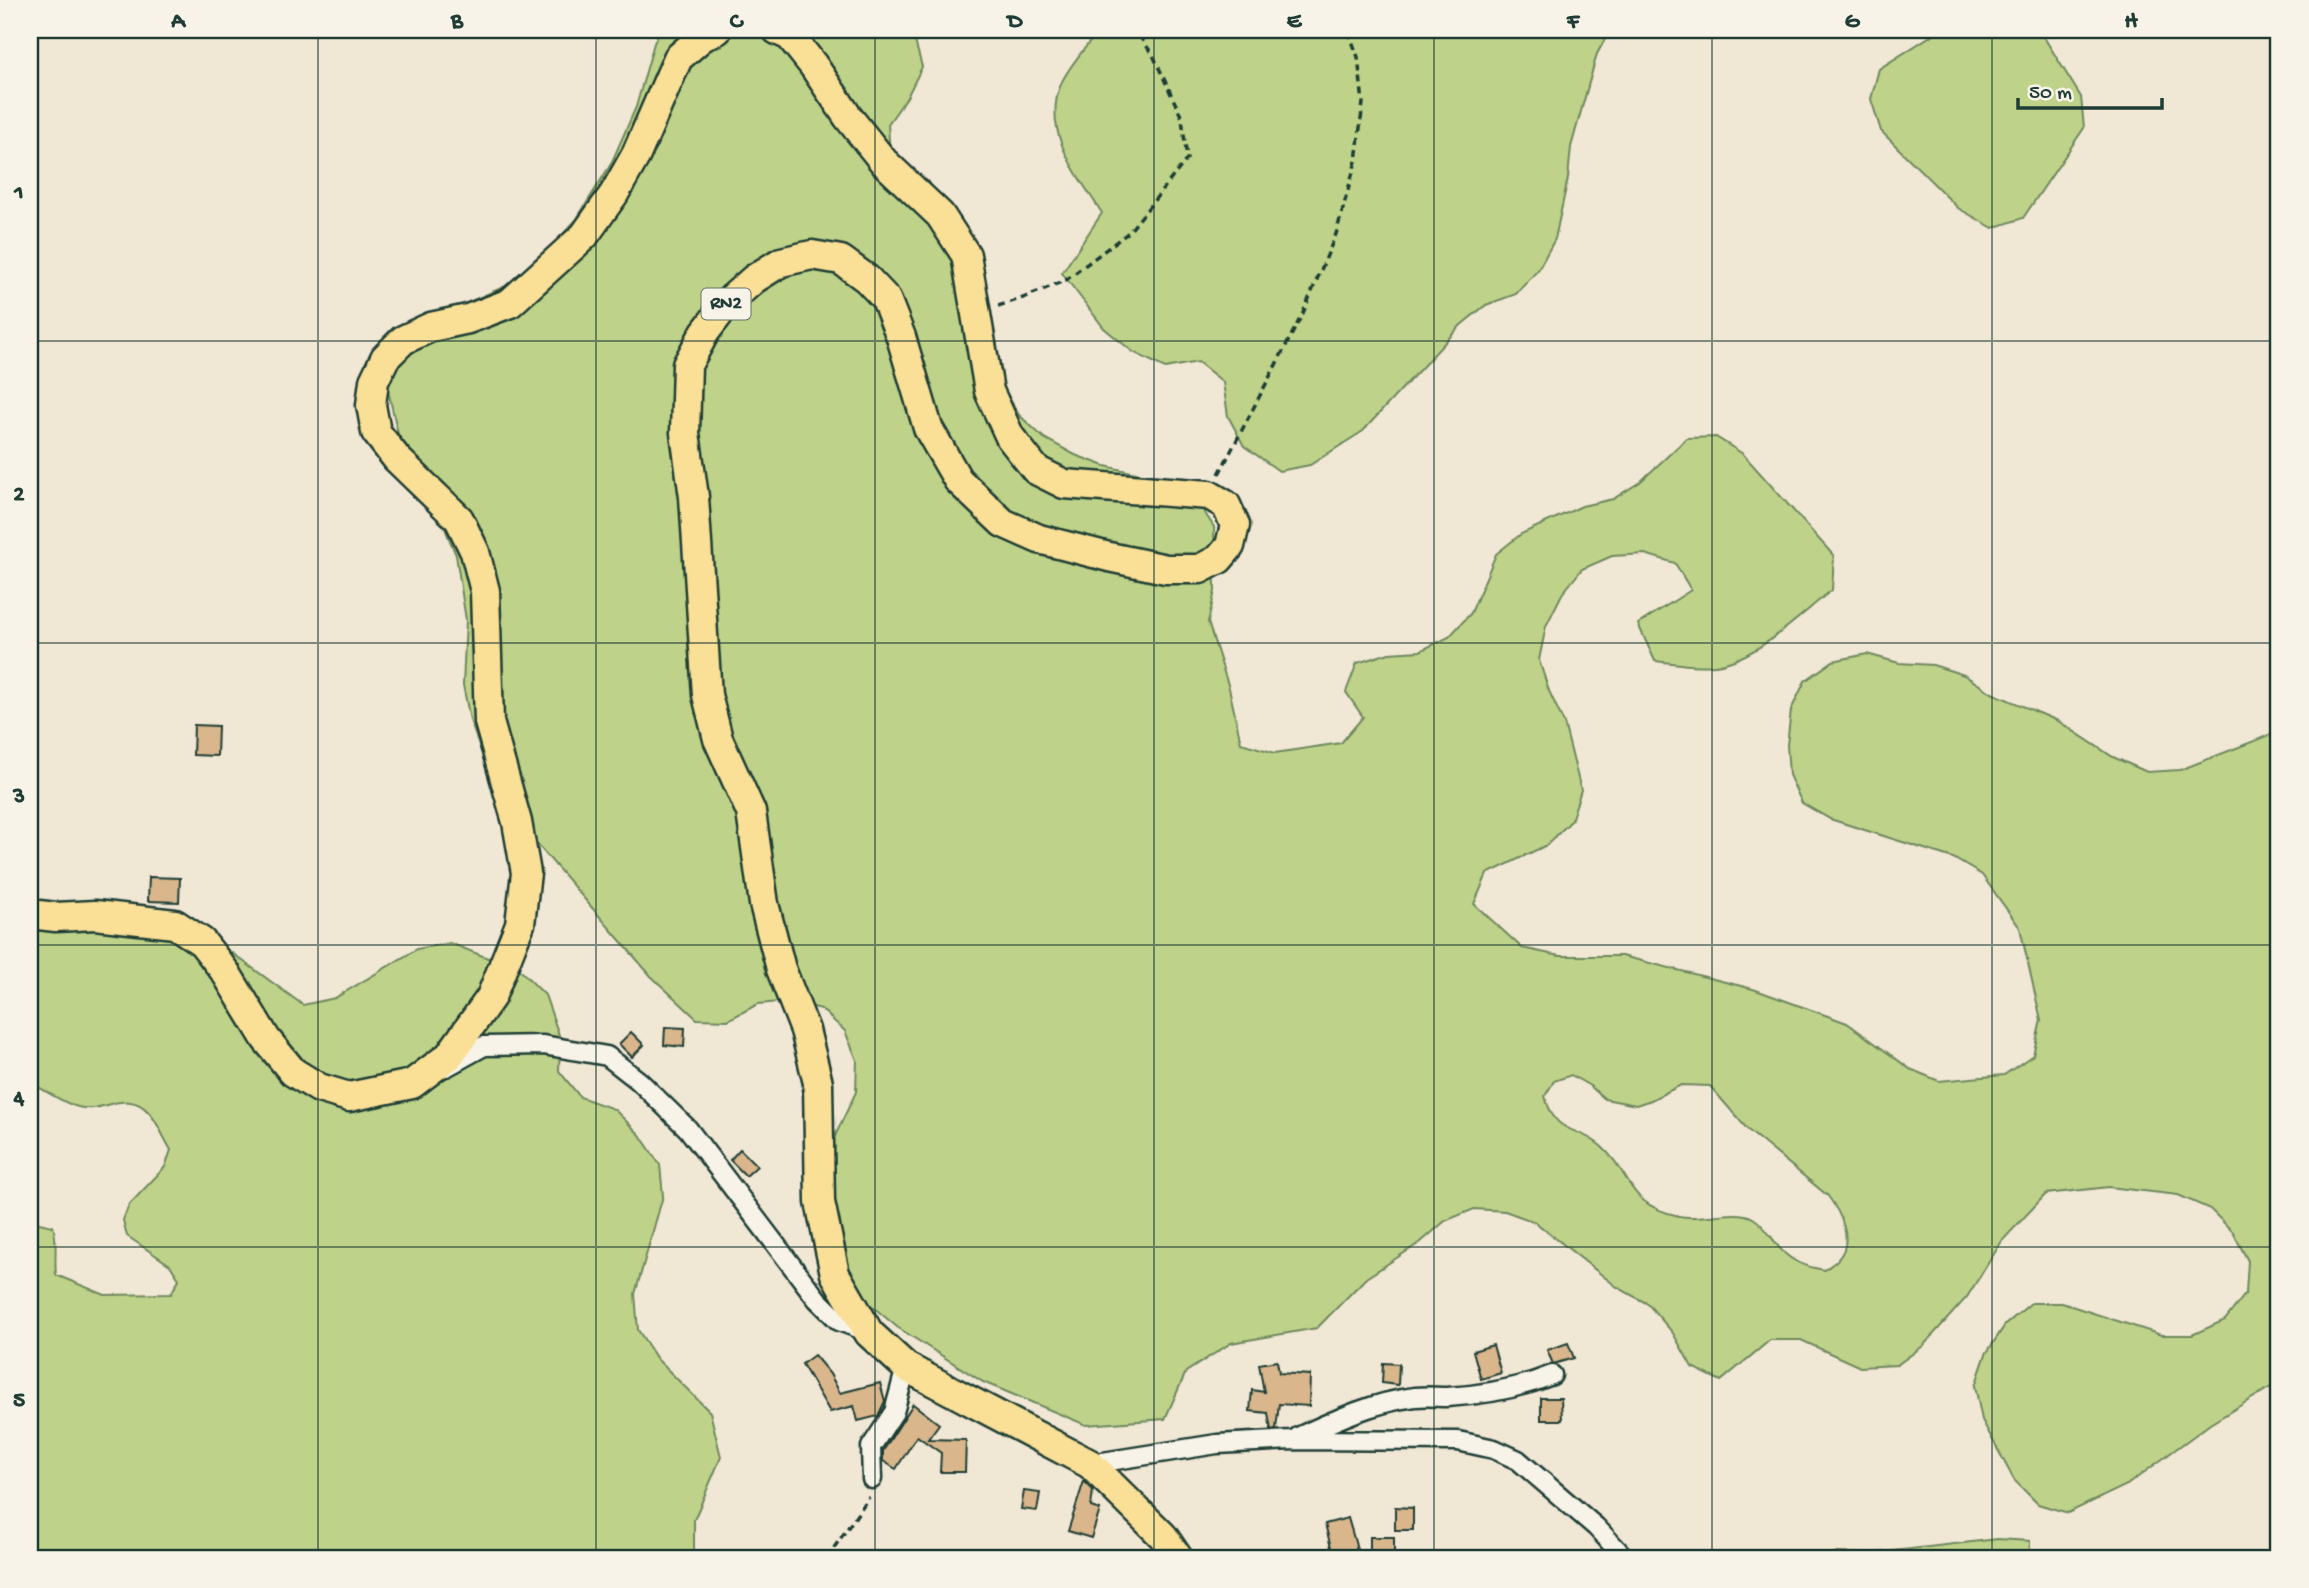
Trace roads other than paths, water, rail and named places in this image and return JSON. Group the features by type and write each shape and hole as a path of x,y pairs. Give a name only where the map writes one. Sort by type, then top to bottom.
{"highway":[{"path":"30,914 56,917 123,917 175,924 202,942 226,973 266,1039 293,1072 319,1088 349,1097 412,1084 449,1056 491,997 520,924 526,873 517,822 489,722 485,592 475,552 458,519 397,458 376,432 371,405 374,381 385,358 403,340 431,327 468,319 510,303 584,236 614,194 636,155 678,58 702,37 718,30"},
{"name":"RN2","path":"778,30 790,36 884,162 940,215 965,255 989,391 1010,437 1036,470 1064,484 1102,489 1209,495 1226,505 1235,525 1230,546 1219,559 1200,569 1166,569 1039,539 1003,523 958,480 928,428 901,337 886,299 867,279 841,260 812,255 781,262 754,279 728,302 705,332 687,365 685,433 694,497 706,695 718,739 751,812 764,904 782,969 806,1030 818,1083 820,1202 835,1274 869,1333 906,1367 1090,1464 1163,1536 1178,1558"}],"street":[{"path":"412,1084 485,1046 543,1045 607,1056 639,1081 688,1129 817,1299 839,1321 869,1333"},
{"path":"872,1479 871,1447 894,1412 906,1367"},
{"path":"1292,1440 1345,1415 1414,1397 1450,1397 1494,1391 1532,1383 1552,1375"},
{"path":"1090,1464 1217,1444 1292,1440 1458,1441 1518,1460 1596,1527 1625,1558"}]}
